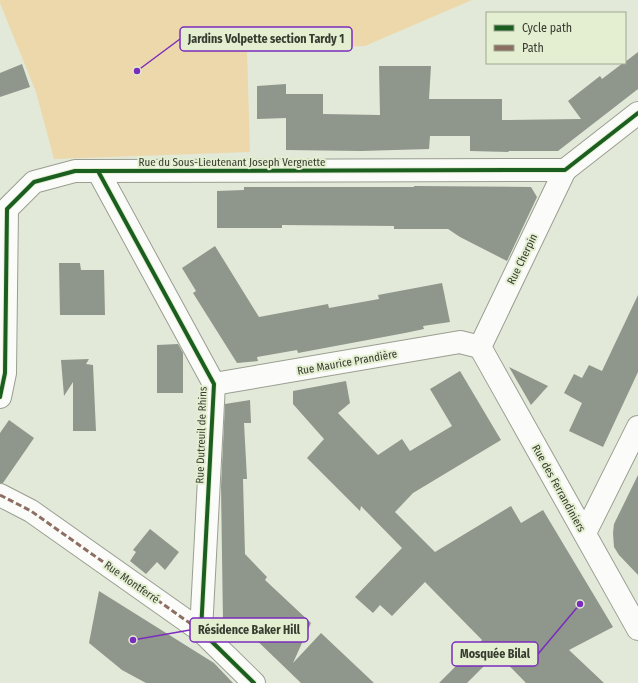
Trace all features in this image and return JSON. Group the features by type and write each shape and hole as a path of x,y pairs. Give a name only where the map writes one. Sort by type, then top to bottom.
{"street":[{"path":"565,170 638,113"},
{"name":"Rue du Sous-Lieutenant Joseph Vergnette","path":"0,397 5,373 7,209 34,182 74,171 565,170"},
{"name":"Rue Cherpin","path":"480,347 565,170"},
{"name":"Rue Dutreuil de Rhins","path":"98,171 214,384 201,631"},
{"name":"Rue Maurice Prandière","path":"214,384 460,342 480,347"},
{"name":"Rue des Ferrandiniers","path":"480,347 638,629"},
{"path":"585,534 638,427"},
{"name":"Rue Montferré","path":"0,495 31,511 201,631 254,683"}],"shaded area":[{"path":"0,0 472,0 365,46 247,50 250,152 54,159 36,92"}],"building":[{"path":"638,52 638,89 558,151 470,151 470,136 430,136 429,149 361,151 286,150 286,118 257,119 257,86 286,84 286,94 323,94 323,114 380,115 379,66 431,66 429,99 502,99 502,120 581,119 568,101 600,76 602,79 622,64 626,64 626,61"},
{"path":"22,64 30,87 0,97 0,73"},
{"path":"244,187 531,187 537,197 507,261 460,237 448,229 394,229 394,226 282,225 282,228 217,228 217,191 244,190"},
{"path":"215,246 259,317 328,304 329,308 379,299 378,295 442,283 450,322 423,326 424,329 405,333 298,353 297,350 257,357 258,361 237,363 193,293 196,291 182,268"},
{"path":"59,263 80,263 81,270 104,270 105,315 60,315"},
{"path":"638,295 638,372 603,447 569,431 582,403 564,393 574,374 582,378 589,365 602,371"},
{"path":"178,344 183,353 183,393 157,393 157,345"},
{"path":"89,359 86,364 93,365 96,431 73,431 73,382 64,396 61,360"},
{"path":"509,367 548,386 531,405"},
{"path":"460,371 501,440 413,493 395,512 435,552 511,506 521,523 543,510 613,627 569,650 604,683 526,683 497,653 467,683 439,683 482,640 425,582 392,616 380,605 373,613 355,597 402,548 361,506 360,511 307,458 324,439 293,404 293,391 346,381 350,403 338,413 378,455 402,439 410,451 452,426 430,389"},
{"path":"250,400 251,423 244,423 247,479 243,479 245,554 267,577 265,580 311,623 293,663 321,633 374,683 301,683 247,631 240,639 223,622 221,486 225,404"},
{"path":"9,420 34,438 3,483 0,483 0,433"},
{"path":"638,475 638,575 619,555 614,547 613,533 614,524"},
{"path":"150,529 179,552 165,570 157,562 146,574 130,561 136,552 133,550"},
{"path":"99,591 214,663 233,683 146,683 122,670 89,643"}],"marked path":[{"path":"0,495 31,511 201,631"}],"cycle path":[{"path":"0,397 5,373 7,209 34,182 75,171 565,170 638,113"},
{"path":"98,171 214,384 201,631 254,683"}],"place":[{"name":"Jardins Volpette section Tardy 1","path":"137,71"},
{"name":"Mosquée Bilal","path":"580,604"},
{"name":"Résidence Baker Hill","path":"133,640"}]}
